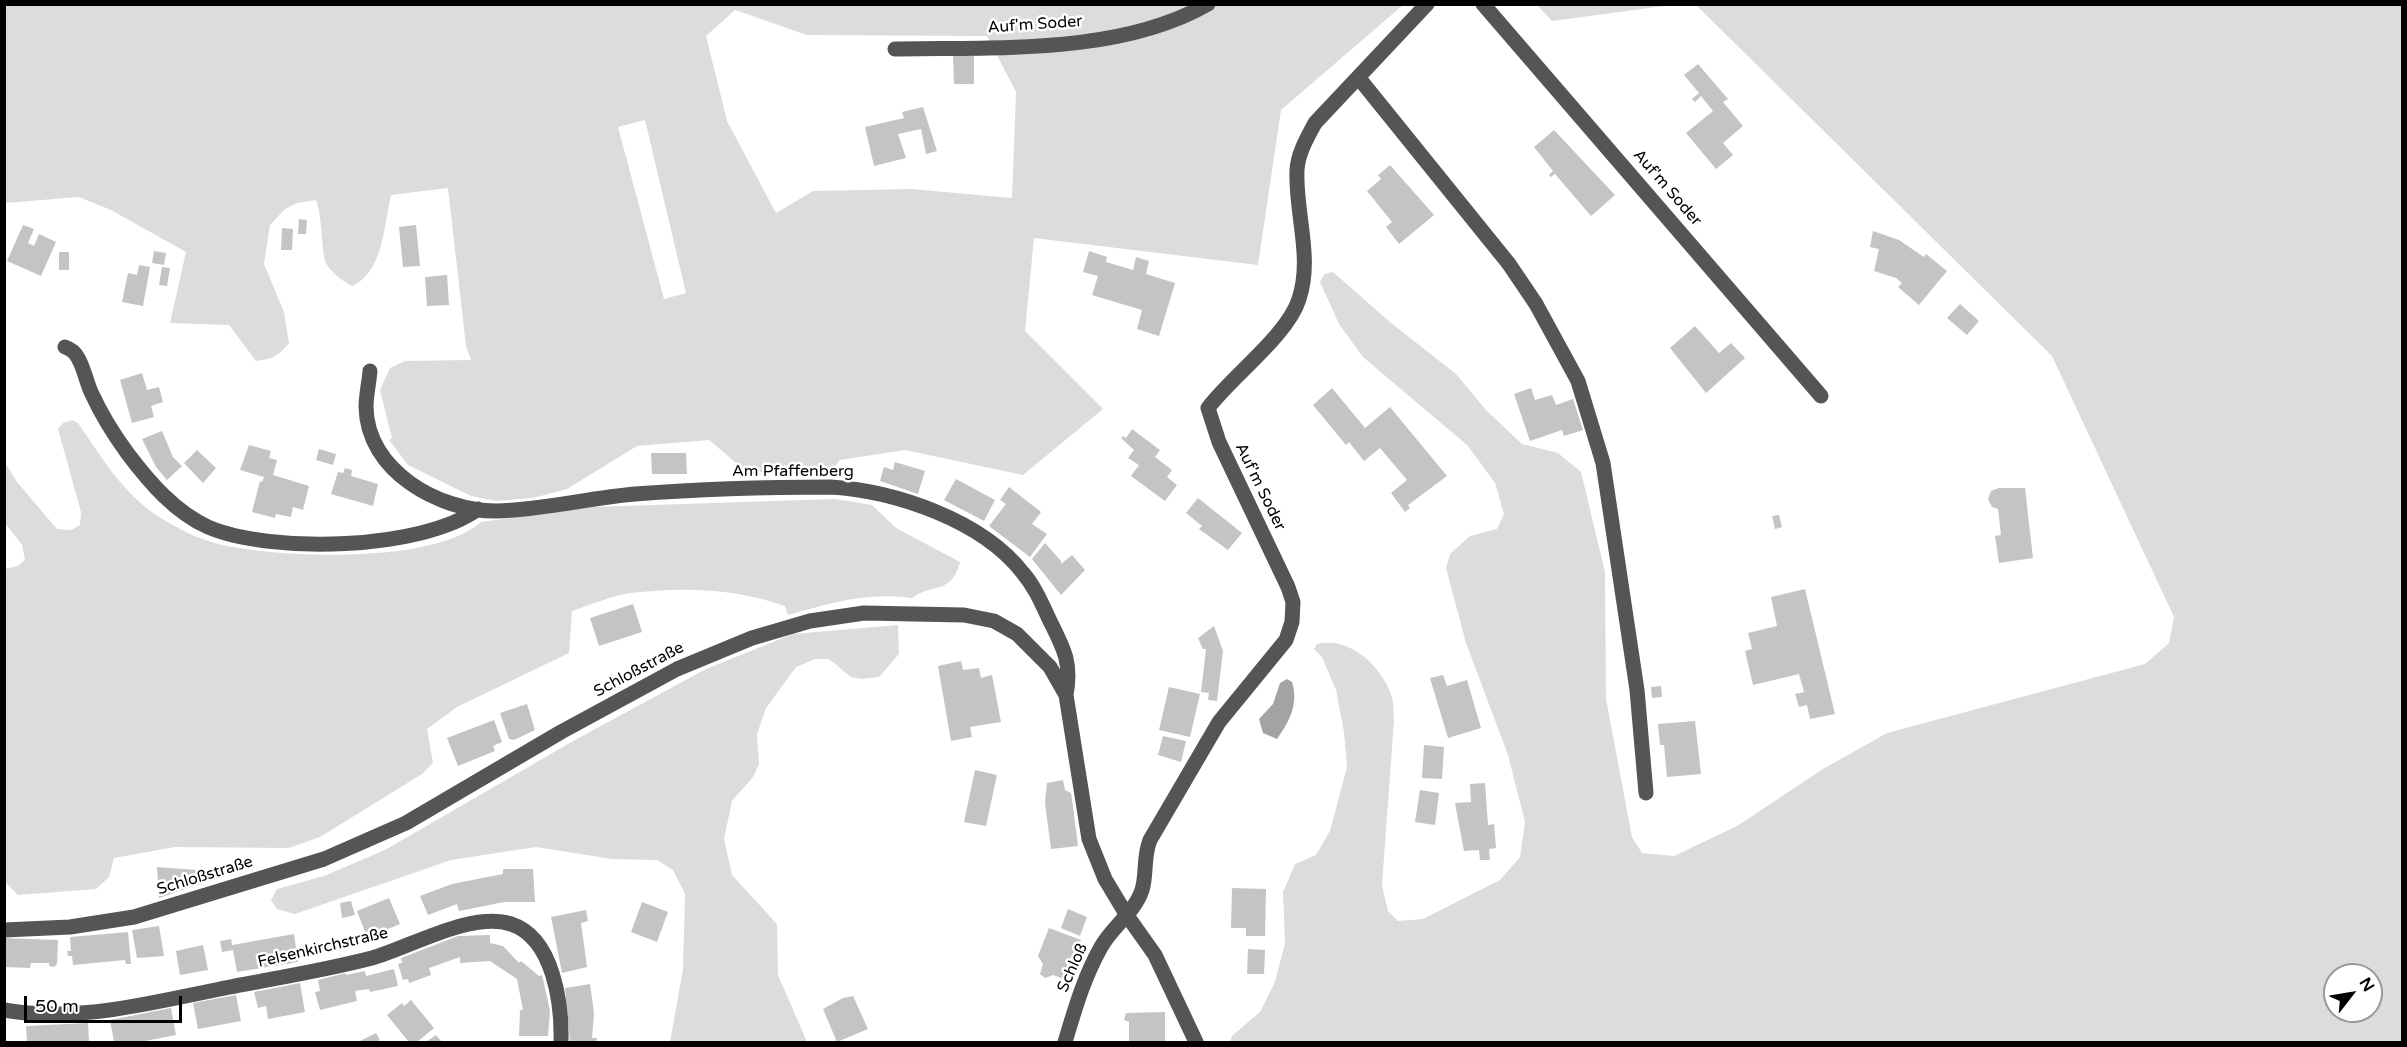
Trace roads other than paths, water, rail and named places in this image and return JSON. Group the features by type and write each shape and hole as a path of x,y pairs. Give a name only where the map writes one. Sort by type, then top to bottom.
{"street":[{"name":"Auf'm Soder","path":"895,49 1078,42 1145,31 1189,15 1208,4"},
{"name":"Auf'm Soder","path":"1126,914 1142,890 1144,861 1150,840 1219,722 1270,662 1286,640 1292,622 1293,602 1288,587 1219,442 1208,408 1295,311 1303,274 1297,169 1303,145 1315,123 1427,4"},
{"name":"Auf'm Soder","path":"1483,4 1821,396"},
{"path":"1358,77 1509,264 1536,304 1578,381 1604,463 1637,690 1646,794"},
{"name":"Am Pfaffenberg","path":"65,347 77,355 97,406 128,454 173,504 210,527 234,534 300,543 368,542 439,528 469,516 478,509"},
{"name":"Am Pfaffenberg","path":"370,371 366,408 376,446 404,479 442,500 478,509 517,509 634,494 787,487 862,489 891,496 954,521 1006,555 1023,572 1038,596 1068,661 1070,674 1066,695"},
{"name":"Schloßstraße","path":"4,930 70,927 134,917 324,858 406,823 561,732 677,669 752,638 810,621 864,613 919,612 964,615 994,621 1017,634 1039,653 1066,695 1089,839 1105,879 1155,955 1196,1042"},
{"name":"Schloß","path":"1065,1042 1081,987 1102,945 1126,914"},
{"name":"Felsenkirchstraße","path":"4,1010 55,1016 110,1010 372,958 471,923 493,921 512,924 526,933 541,949 557,988 561,1042"}]}
